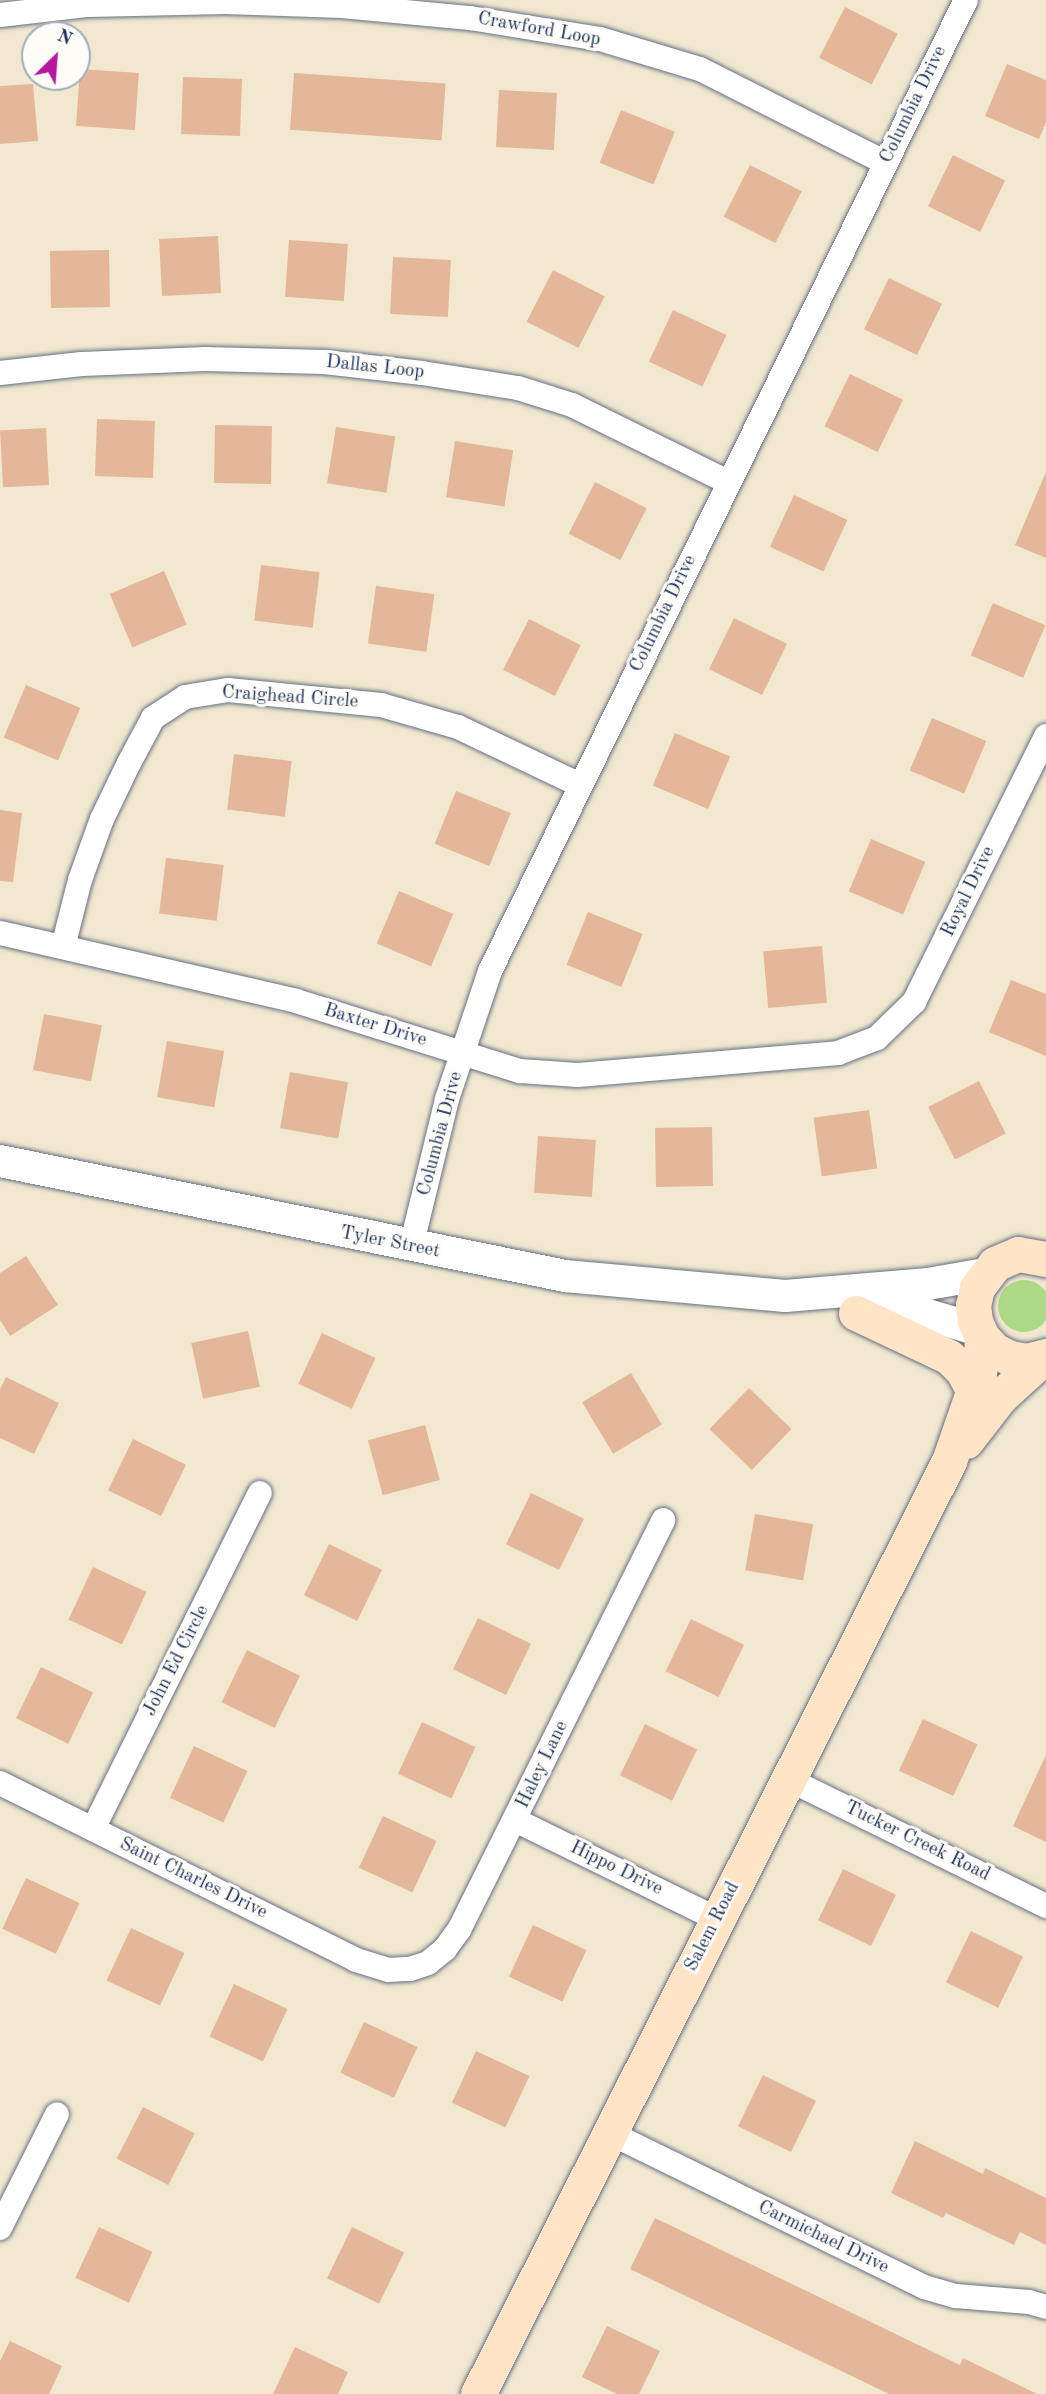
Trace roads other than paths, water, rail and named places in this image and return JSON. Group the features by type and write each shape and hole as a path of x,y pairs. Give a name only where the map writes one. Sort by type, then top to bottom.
{"main road":[{"path":"985,1274 995,1264 1032,1257 1046,1228"},
{"name":"Salem Road","path":"478,2394 949,1461 979,1375 981,1334 973,1305 977,1288 985,1274"},
{"path":"856,1313 949,1357 963,1371 974,1392"},
{"path":"981,1334 994,1350 1010,1358 1027,1361 1045,1357"},
{"name":"Salem Road","path":"949,1461 1000,1397 1045,1357"}],"street":[{"name":"Columbia Drive","path":"411,1247 447,1099 490,971 966,0"},
{"name":"Crawford Loop","path":"0,15 88,5 226,2 341,6 470,18 600,39 700,69 886,163"},
{"name":"Dallas Loop","path":"0,373 82,364 205,359 324,362 434,375 518,388 572,405 729,482"},
{"name":"Craighead Circle","path":"63,947 80,880 102,819 129,763 153,719 185,697 228,690 381,705 458,727 580,785"},
{"name":"Royal Drive","path":"877,1038 914,1002 1046,736"},
{"name":"Baxter Drive","path":"0,933 296,1001 520,1071 578,1074 838,1052 877,1038"},
{"name":"Tyler Street","path":"0,1161 411,1247 565,1276 785,1296 856,1313 931,1316 981,1334"},
{"name":"Tyler Street","path":"785,1296 928,1284 985,1274"},
{"name":"John Ed Circle","path":"93,1829 260,1493"},
{"name":"Haley Lane","path":"388,1970 410,1969 428,1963 445,1949 459,1930 663,1520"},
{"name":"Tucker Creek Road","path":"789,1779 1046,1906"},
{"name":"Saint Charles Drive","path":"0,1783 356,1960 388,1970"},
{"name":"Hippo Drive","path":"515,1820 717,1919"},
{"path":"0,2228 57,2114"},
{"name":"Carmichael Drive","path":"610,2133 924,2287 956,2296 1029,2302 1046,2307"}]}
